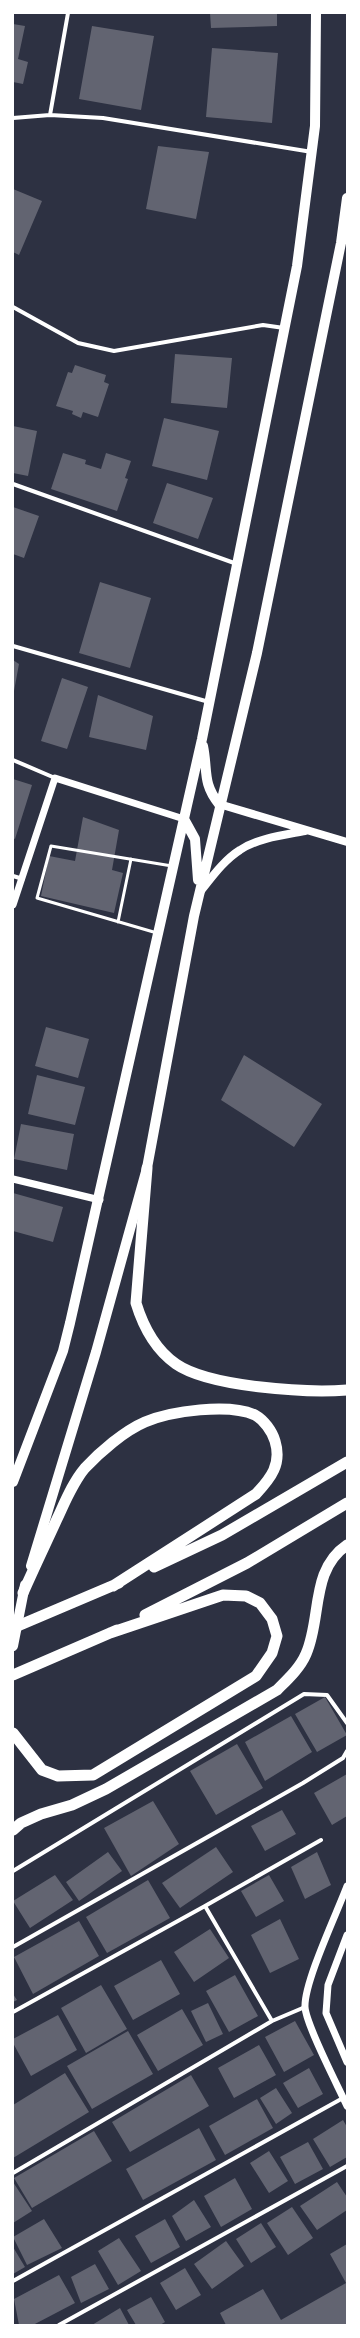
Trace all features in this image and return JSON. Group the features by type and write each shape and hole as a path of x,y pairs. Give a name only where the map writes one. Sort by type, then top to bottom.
{"highway":[{"path":"147,1168 136,1303 141,1321 154,1341 175,1364 212,1379 253,1385 324,1392 347,1390"},
{"path":"23,1593 66,1500 84,1470 109,1446 145,1422 184,1412 219,1408 256,1416 271,1431 275,1443 278,1460 272,1476 256,1494 113,1586"},
{"path":"13,1628 113,1586 222,1535 347,1462"},
{"path":"13,1675 110,1633 247,1563 347,1503"},
{"path":"13,1830 21,1823 41,1814 72,1805 106,1789 277,1690 293,1674 306,1655 313,1632 317,1600 325,1569 339,1551 347,1545"},
{"path":"13,1733 42,1770 58,1776 93,1775 256,1676 272,1653 276,1636 272,1619 260,1603 246,1596 223,1595 110,1633"}],"main road":[{"path":"13,1482 63,1351 100,1200 210,702 298,266 313,152 317,59 316,13"},
{"path":"13,1646 23,1593 96,1352 147,1168 198,894 256,653 338,258 347,198"},
{"path":"202,739 205,756 204,774 208,788 219,804 347,842"},
{"path":"184,819 195,839 198,894"},
{"path":"198,894 220,866 240,849 262,840 306,830"}],"street":[{"path":"50,115 68,13"},
{"path":"13,118 50,115 103,118 313,152"},
{"path":"13,307 78,343 114,351 263,324 285,328"},
{"path":"13,484 238,564"},
{"path":"13,646 210,702"},
{"path":"13,760 55,778 184,819"},
{"path":"13,906 55,778"},
{"path":"13,876 23,879"},
{"path":"13,1179 100,1200"},
{"path":"13,1871 304,1694 327,1695 347,1723"},
{"path":"13,1947 303,1783 343,1758 347,1751"},
{"path":"13,2012 321,1840"},
{"path":"347,1886 310,1984 305,2007 311,2026 347,2106"},
{"path":"205,1906 272,2021"},
{"path":"347,1935 328,1985 326,2013 347,2062"},
{"path":"13,2173 272,2021 305,2007"},
{"path":"13,2282 343,2098"},
{"path":"59,2325 347,2166"}],"lane":[{"path":"159,934 37,898 51,846 174,867"},
{"path":"118,922 131,859"}],"building":[{"path":"210,13 277,13 277,26 211,28"},
{"path":"13,24 25,26 18,59 28,62 23,84 13,82"},
{"path":"92,26 154,36 141,110 79,99"},
{"path":"212,48 278,53 272,123 206,117"},
{"path":"158,146 209,152 196,219 146,209"},
{"path":"13,189 42,201 19,255 13,252"},
{"path":"175,354 232,358 227,408 171,403"},
{"path":"75,365 106,375 104,382 109,384 98,417 83,412 81,418 72,414 73,411 56,406 68,372 72,373"},
{"path":"164,418 219,431 207,480 152,466"},
{"path":"13,426 37,431 28,476 13,473"},
{"path":"63,453 86,460 85,464 101,469 106,453 131,461 125,478 128,479 117,511 51,489"},
{"path":"167,483 213,498 198,539 153,523"},
{"path":"13,507 39,516 24,558 13,554"},
{"path":"100,582 151,598 130,668 79,653"},
{"path":"13,660 19,664 14,691 13,691"},
{"path":"62,678 88,687 67,749 41,741"},
{"path":"98,695 153,716 146,750 89,737"},
{"path":"13,779 32,785 15,839 13,838"},
{"path":"83,817 119,830 112,870 123,873 114,913 41,896 49,856 75,861"},
{"path":"46,1027 89,1039 78,1078 35,1066"},
{"path":"244,1055 322,1104 294,1147 221,1100"},
{"path":"37,1075 85,1087 75,1125 28,1114"},
{"path":"21,1124 74,1134 67,1170 14,1159"},
{"path":"13,1193 63,1207 53,1242 13,1231"},
{"path":"325,1697 347,1735 317,1752 295,1714"},
{"path":"291,1716 312,1752 265,1781 245,1742"},
{"path":"237,1744 263,1788 216,1815 190,1771"},
{"path":"347,1774 347,1816 332,1825 314,1793"},
{"path":"153,1801 179,1844 131,1876 104,1828"},
{"path":"282,1810 296,1834 265,1851 251,1826"},
{"path":"216,1847 233,1872 180,1908 162,1883"},
{"path":"108,1852 122,1871 79,1901 66,1882"},
{"path":"317,1852 331,1885 305,1899 291,1867"},
{"path":"55,1875 73,1900 30,1928 13,1901"},
{"path":"269,1875 284,1901 256,1917 241,1891"},
{"path":"148,1880 170,1918 107,1953 86,1917"},
{"path":"280,1919 299,1959 270,1973 251,1935"},
{"path":"79,1921 99,1956 33,1994 14,1957"},
{"path":"210,1929 229,1958 194,1982 174,1952"},
{"path":"161,1960 180,1994 133,2020 114,1986"},
{"path":"235,1975 258,2016 229,2032 206,1991"},
{"path":"101,1985 127,2029 86,2053 61,2008"},
{"path":"13,1994 17,2000 13,2002"},
{"path":"208,2003 223,2034 206,2042 191,2011"},
{"path":"182,2009 203,2045 158,2071 137,2035"},
{"path":"58,2015 77,2050 31,2076 13,2043 13,2039"},
{"path":"295,2021 314,2055 284,2072 265,2037"},
{"path":"128,2031 153,2074 92,2109 67,2066"},
{"path":"259,2045 276,2075 234,2098 218,2068"},
{"path":"309,2068 323,2094 298,2108 283,2083"},
{"path":"65,2073 89,2112 13,2158 13,2105"},
{"path":"191,2075 209,2106 130,2152 112,2122"},
{"path":"276,2088 292,2113 276,2124 260,2098"},
{"path":"257,2099 273,2128 225,2155 209,2126"},
{"path":"343,2120 347,2127 347,2157 330,2167 313,2139"},
{"path":"199,2128 216,2160 143,2200 126,2169"},
{"path":"94,2131 112,2161 32,2208 14,2178"},
{"path":"308,2142 323,2169 295,2184 280,2157"},
{"path":"269,2151 288,2181 269,2193 250,2163"},
{"path":"235,2178 252,2209 221,2227 204,2196"},
{"path":"13,2182 32,2211 13,2223"},
{"path":"337,2182 347,2197 347,2210 317,2230 300,2206"},
{"path":"194,2200 211,2227 186,2241 172,2216"},
{"path":"292,2207 313,2238 288,2255 267,2223"},
{"path":"44,2219 62,2248 27,2265 13,2237"},
{"path":"165,2219 180,2247 151,2263 135,2236"},
{"path":"261,2223 276,2247 251,2263 236,2239"},
{"path":"119,2238 141,2271 118,2285 98,2251"},
{"path":"226,2241 244,2266 212,2289 194,2264"},
{"path":"347,2244 347,2325 226,2325 220,2313 263,2289 281,2320 346,2283 330,2254"},
{"path":"13,2247 25,2267 13,2274"},
{"path":"95,2264 109,2289 81,2303 71,2277"},
{"path":"185,2268 201,2295 176,2310 160,2283"},
{"path":"59,2275 75,2303 33,2325 19,2325 14,2299"},
{"path":"151,2297 165,2322 160,2325 136,2325 127,2310"},
{"path":"120,2308 129,2325 92,2325"}]}
